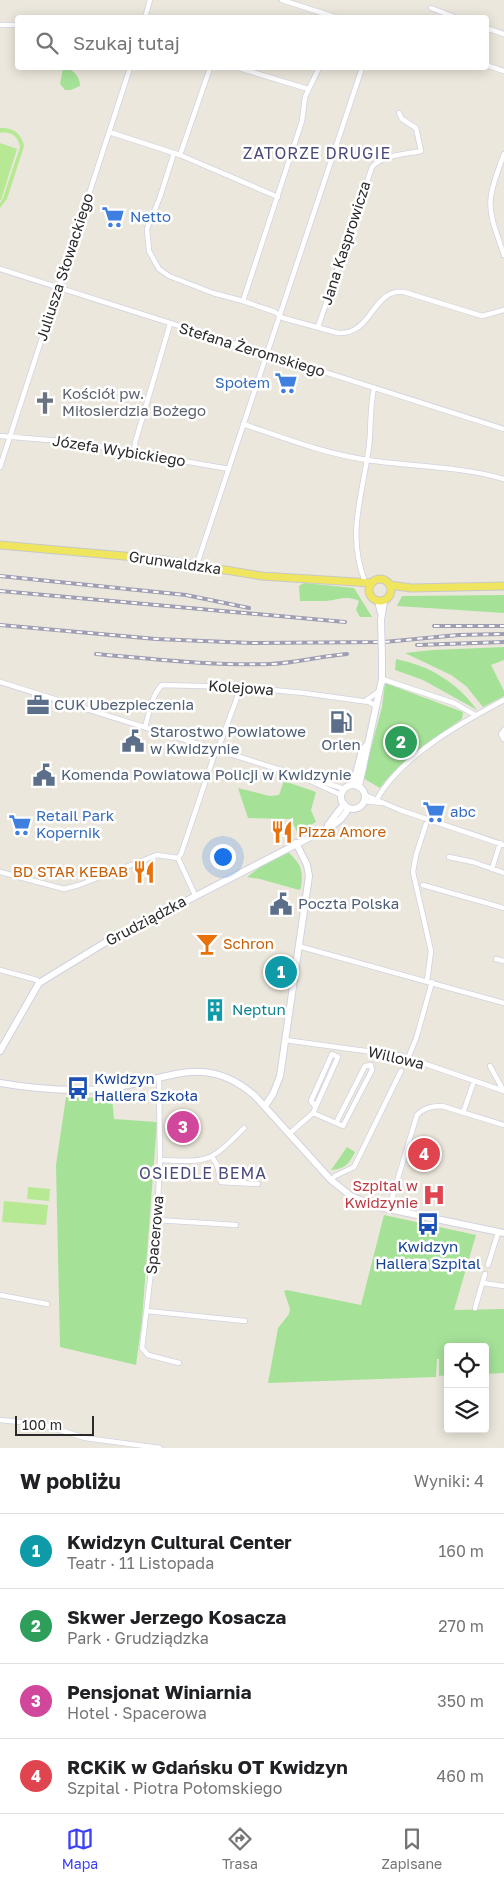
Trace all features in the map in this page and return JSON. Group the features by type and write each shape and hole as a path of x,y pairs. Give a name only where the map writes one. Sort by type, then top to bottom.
{"main road":[{"name":"Grunwaldzka","path":"0,545 158,559 262,576 369,585"},
{"path":"380,579 388,582 391,589 387,599 381,601 372,597 369,585 380,579"},
{"path":"391,589 504,586"}],"street":[{"path":"146,15 150,0"},
{"path":"282,0 331,15"},
{"path":"431,8 449,15"},
{"path":"0,24 15,25"},
{"path":"489,29 504,34"},
{"path":"489,66 504,71"},
{"name":"Juliusza Słowackiego","path":"0,467 129,70"},
{"path":"180,156 209,70"},
{"path":"246,70 308,89"},
{"path":"243,300 302,121 304,102 308,89 318,70"},
{"path":"197,564 361,70"},
{"name":"Jana Kasprowicza","path":"318,327 372,167 381,160 421,150 416,128 402,119 399,113"},
{"path":"109,132 174,153 278,197"},
{"path":"174,153 160,197 148,226 148,244 151,257 159,269 169,276 213,293 243,300 283,318 341,333 354,330 371,314 385,296 397,292 404,292 482,316 504,310"},
{"path":"504,154 490,203 492,220 504,254"},
{"name":"Stefana Żeromskiego","path":"0,269 504,429"},
{"path":"134,452 170,324"},
{"path":"369,585 358,563 356,520 367,460 374,389"},
{"path":"243,424 325,451 367,460 461,469 504,479"},
{"name":"Józefa Wybickiego","path":"0,436 74,442 228,469"},
{"path":"376,706 380,702 382,692 381,601"},
{"path":"382,679 366,746 362,751 356,786 364,798 384,803 502,844 492,869"},
{"path":"382,679 454,703 475,715"},
{"path":"0,682 318,780 342,792 346,806"},
{"name":"Kolejowa","path":"145,727 154,698 162,685 241,687 304,693 365,702 376,706"},
{"path":"178,858 182,854 217,750 241,687"},
{"path":"365,702 378,692"},
{"path":"377,799 386,783 398,771 449,731 504,700"},
{"path":"504,730 501,734 504,739"},
{"path":"342,792 356,786"},
{"path":"364,798 377,799 384,803"},
{"name":"Grudziądzka","path":"0,1051 39,983 106,942 337,822 346,806 360,807 364,798"},
{"path":"408,1058 416,1039 430,982 431,951 413,872 416,855 426,824"},
{"path":"265,1106 277,1086 309,876 307,865 296,843"},
{"path":"0,872 64,889 157,855 178,858"},
{"path":"449,857 504,873"},
{"path":"178,858 196,895"},
{"path":"422,885 504,908"},
{"path":"298,946 504,1003"},
{"path":"496,958 504,961"},
{"path":"0,970 37,980 39,983"},
{"name":"Willowa","path":"285,1040 408,1058 503,1090"},
{"path":"289,1134 314,1113 338,1057 332,1054 311,1101 316,1106"},
{"path":"314,1113 336,1123 344,1126 372,1070 371,1065 365,1066 336,1123"},
{"path":"490,1066 503,1090"},
{"path":"331,1180 335,1176 354,1167 401,1071"},
{"path":"0,1083 62,1091 116,1088 192,1072 212,1072 225,1075 245,1087 265,1106 331,1180 351,1196 374,1206 501,1233 488,1265"},
{"name":"Spacerowa","path":"159,1078 160,1160 157,1220 143,1351 148,1356 179,1363"},
{"path":"463,1112 474,1081"},
{"path":"389,1208 417,1115 421,1111 437,1106 504,1125"},
{"path":"160,1160 193,1162 205,1160 218,1154 244,1128"},
{"path":"212,1157 217,1165 221,1182 258,1184"},
{"path":"157,1220 236,1224"},
{"path":"475,1308 486,1274"},
{"path":"483,1283 504,1286"},
{"path":"0,1295 47,1304"},
{"path":"147,1311 245,1321"},
{"path":"0,1420 41,1424 85,1438 160,1448"}],"green space":[{"path":"63,70 71,70 78,78 80,86 71,90 65,90 60,84"},
{"path":"0,128 16,132 24,146 7,199 0,208 0,203 20,147 16,137 7,133 0,133"},
{"path":"0,143 17,149 1,200 0,200"},
{"path":"304,583 354,588 372,617 360,617 356,610 359,601 355,599 300,601 299,586"},
{"path":"504,595 504,613 397,606 402,596"},
{"path":"504,647 504,660 491,665 504,691 504,696 483,707 466,686 451,675 405,653 432,650"},
{"path":"396,659 420,666 452,683 477,710 423,680 395,670"},
{"path":"385,683 463,712 462,719 407,759 380,788 363,778 382,707"},
{"path":"284,781 316,792 311,810 316,822 297,832 291,819 248,818 238,788 270,796 279,795"},
{"path":"288,852 300,868 302,882 299,890 247,877 267,862"},
{"path":"66,1097 112,1098 114,1119 157,1122 142,1320 136,1365 60,1347 56,1165"},
{"path":"347,1147 355,1152 351,1160 343,1167 331,1170"},
{"path":"28,1187 50,1189 49,1201 27,1199"},
{"path":"4,1201 48,1205 46,1225 2,1222"},
{"path":"384,1215 476,1235 454,1310 504,1309 504,1373 489,1374 489,1343 444,1343 444,1375 439,1376 439,1359 437,1359 436,1377 268,1383 278,1328 289,1314 290,1309 284,1291 287,1290 361,1305"}],"railway":[{"path":"0,576 186,595 249,608"},
{"path":"0,591 345,622"},
{"path":"0,625 156,639 251,643 384,642 458,635 504,634"},
{"path":"434,626 504,626"},
{"path":"417,645 504,642"},
{"path":"96,654 227,664 281,663 347,654"}],"place":[{"name":"Netto","path":"113,217"},
{"name":"Społem","path":"286,383"},
{"name":"Kościół pw. Miłosierdzia Bożego","path":"45,403"},
{"name":"CUK Ubezpieczenia","path":"38,705"},
{"name":"Orlen","path":"341,722"},
{"name":"Starostwo Powiatowe w Kwidzynie","path":"133,741"},
{"name":"Skwer Jerzego Kosacza","path":"401,742"},
{"name":"Komenda Powiatowa Policji w Kwidzynie","path":"44,775"},
{"name":"abc","path":"434,812"},
{"name":"Retail Park Kopernik","path":"20,825"},
{"name":"Pizza Amore","path":"282,832"},
{"name":"BD STAR KEBAB","path":"144,872"},
{"name":"Poczta Polska","path":"281,904"},
{"name":"Schron","path":"207,944"},
{"name":"Kwidzyn Cultural Center","path":"281,972"},
{"name":"Neptun","path":"215,1010"},
{"name":"Kwidzyn Hallera Szkoła","path":"78,1088"},
{"name":"Pensjonat Winiarnia","path":"183,1127"},
{"name":"RCKiK w Gdańsku OT Kwidzyn","path":"424,1154"},
{"name":"Szpital w Kwidzynie","path":"434,1195"},
{"name":"Kwidzyn Hallera Szpital","path":"428,1224"}],"district":[{"name":"ZATORZE DRUGIE","path":"317,153"},
{"name":"OSIEDLE BEMA","path":"203,1173"}]}
